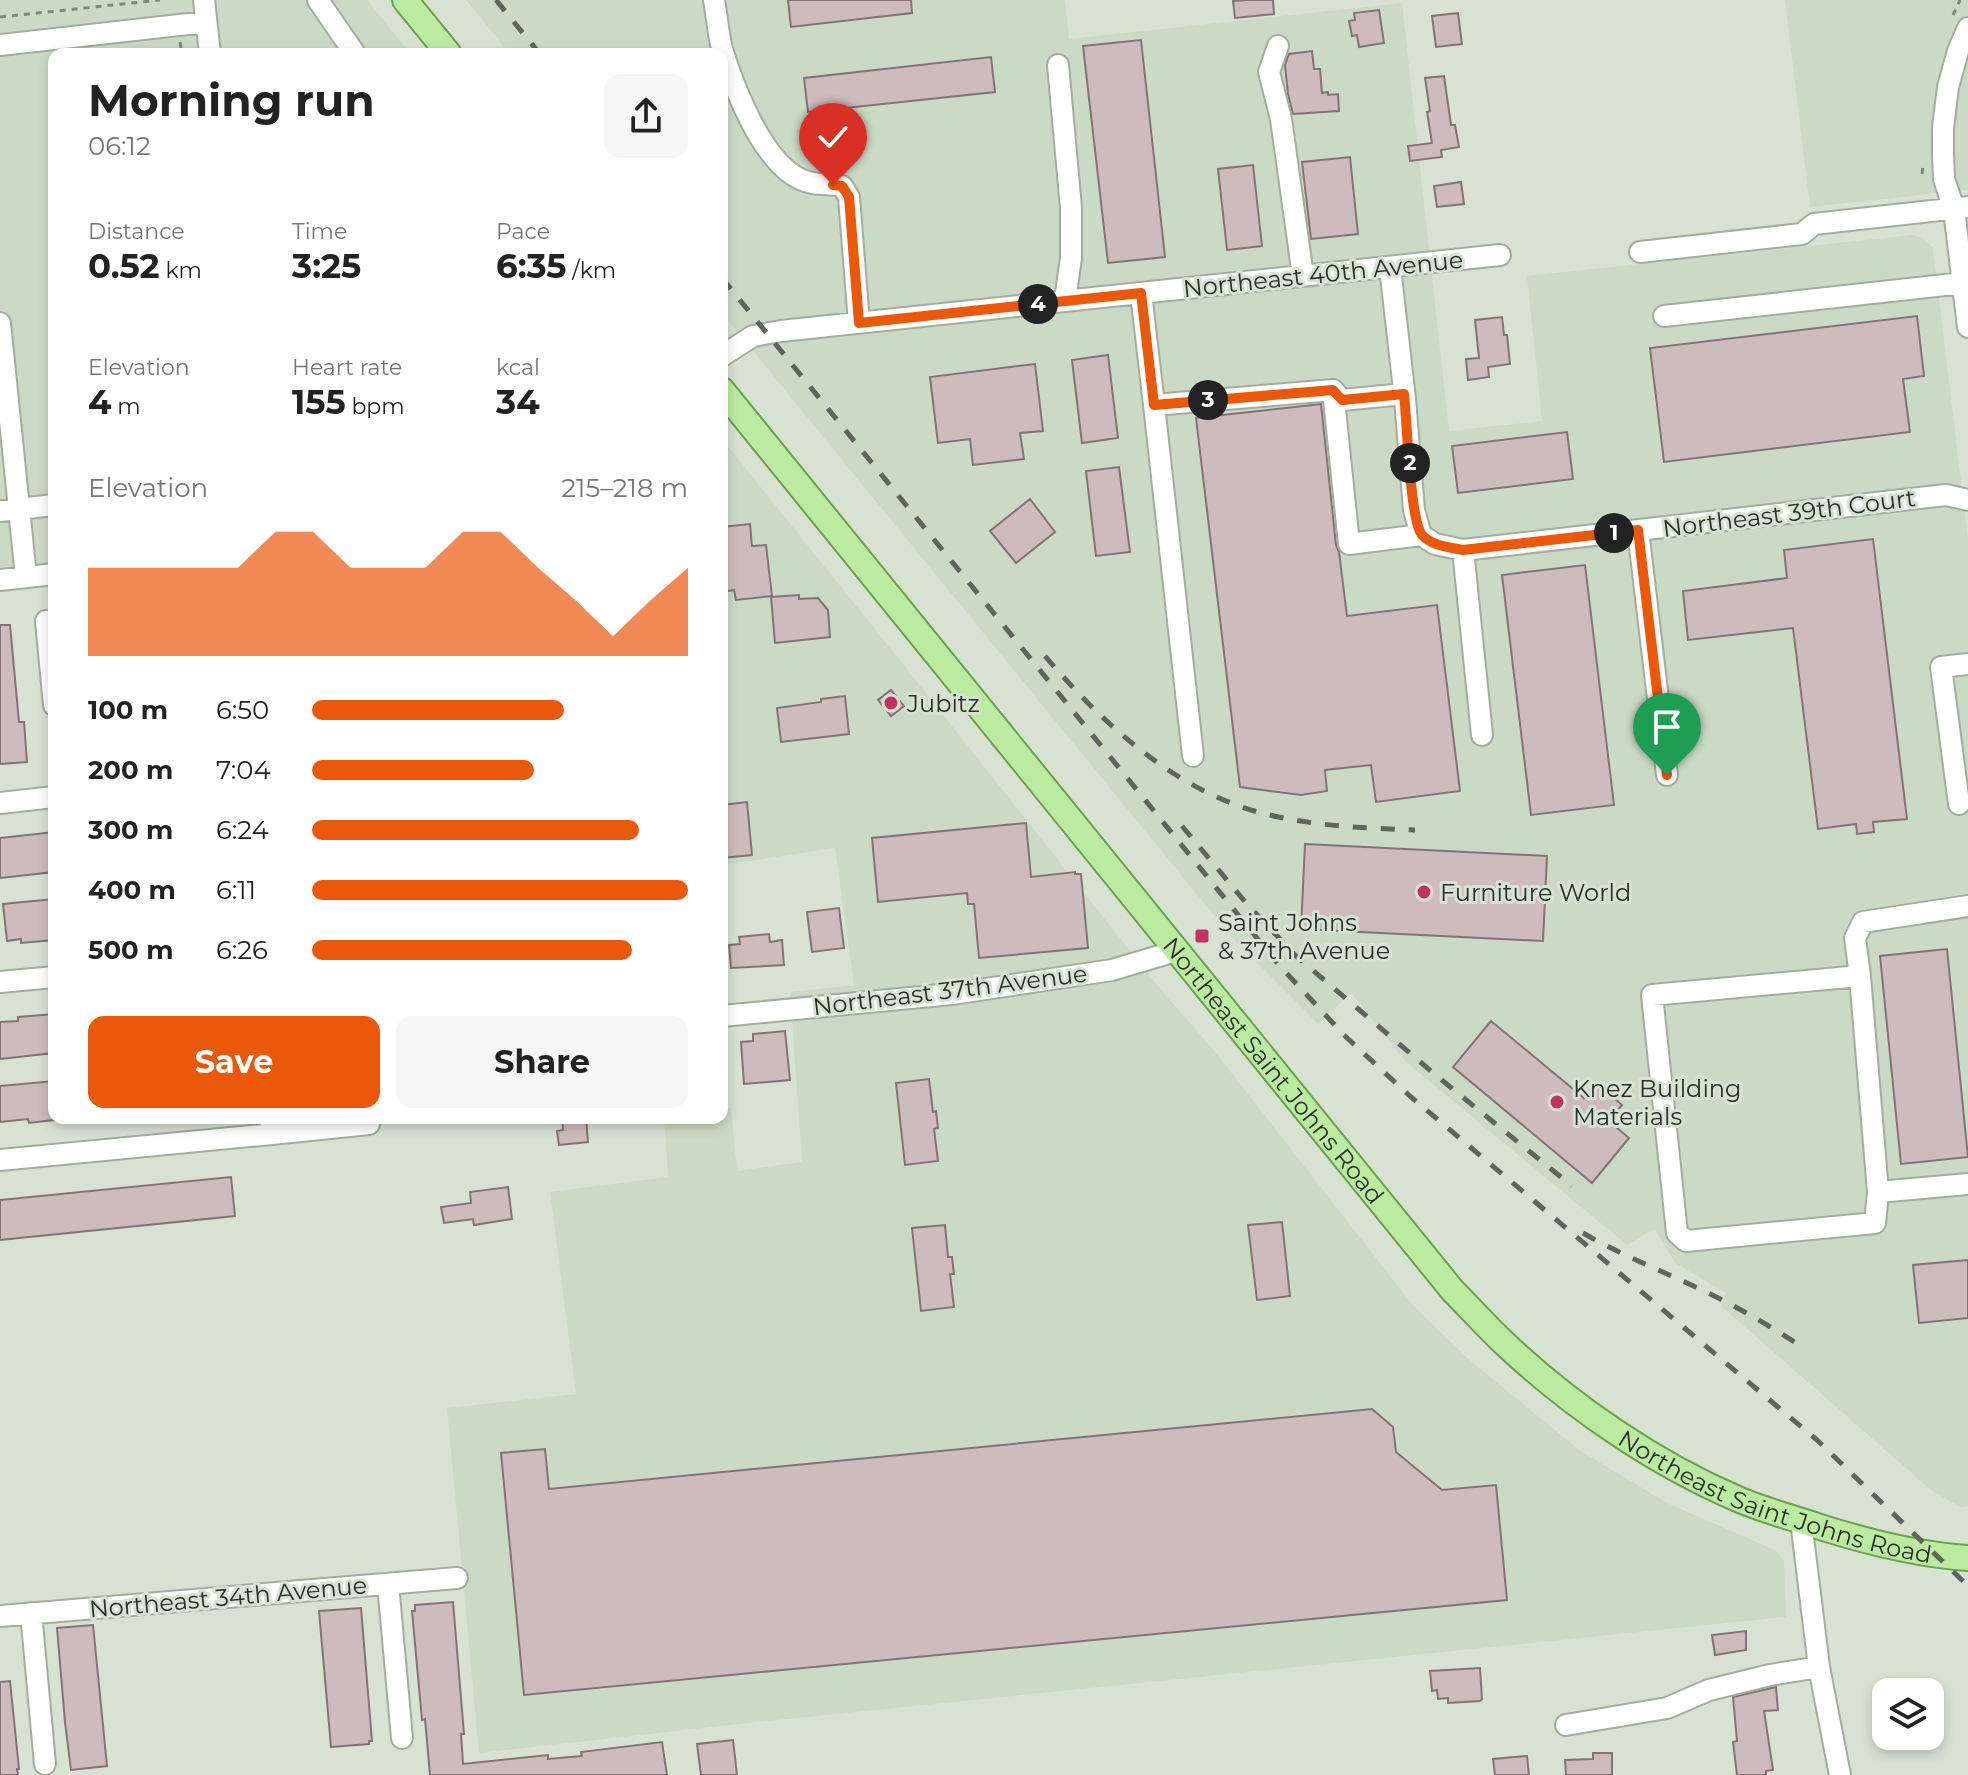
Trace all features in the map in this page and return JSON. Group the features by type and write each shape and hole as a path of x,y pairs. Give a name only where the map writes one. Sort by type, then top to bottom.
{"main road":[{"path":"405,0 444,48"},
{"name":"Northeast Saint Johns Road","path":"728,397 1453,1291 1504,1343 1548,1382 1665,1463 1740,1500 1870,1541 1937,1556 1968,1558"}],"street":[{"path":"204,0 209,48"},
{"path":"318,0 351,48"},
{"path":"714,0 722,48"},
{"path":"0,45 206,22"},
{"path":"1968,28 1952,70 1945,106 1944,179 1961,208 1963,283 1968,327"},
{"path":"1278,46 1269,72 1281,119 1303,276"},
{"path":"728,63 751,123 778,162 797,178 816,185 842,186 849,197 859,323"},
{"path":"1058,65 1071,208 1071,258 1065,300"},
{"path":"1640,252 1802,234 1814,224 1961,208"},
{"name":"Northeast 40th Avenue","path":"728,352 753,336 767,333 1500,255"},
{"path":"1333,390 1349,544 1421,535 1414,510 1390,267"},
{"path":"1664,316 1963,283"},
{"path":"1141,293 1193,756"},
{"path":"0,323 10,510 26,577"},
{"path":"1333,390 1342,400 1404,394"},
{"path":"1154,405 1333,390"},
{"name":"Northeast 39th Court","path":"1421,535 1435,544 1463,550 1946,495 1968,500"},
{"path":"10,510 48,506"},
{"path":"1638,530 1667,775"},
{"path":"1463,550 1482,735"},
{"path":"0,580 48,575"},
{"path":"46,621 48,642"},
{"path":"1959,804 1941,667 1968,664"},
{"path":"0,803 48,798"},
{"path":"1860,976 1652,995 1677,1233 1686,1241 1875,1223 1878,1192 1860,976 1855,938 1863,922 1968,906"},
{"name":"Northeast 37th Avenue","path":"728,1015 981,990 1112,970 1176,951"},
{"path":"0,982 48,978"},
{"path":"0,1160 271,1126 369,1124"},
{"path":"1878,1192 1968,1184"},
{"path":"1801,1521 1819,1667 1840,1775"},
{"name":"Northeast 34th Avenue","path":"0,1616 457,1578"},
{"path":"388,1584 402,1738"},
{"path":"31,1613 45,1764"},
{"path":"1566,1725 1667,1708 1709,1690 1819,1667"}],"path":[{"path":"0,17 160,0"}],"shaded area":[{"path":"0,0 367,0 406,48 48,48 48,577 0,583"},
{"path":"466,0 1065,0 1069,39 1402,3 1449,431 1542,421 1527,276 1912,235 1922,237 1933,248 1968,540 1968,1506 1960,1507 1931,1490 1721,1306 1726,1293 1675,1263 1655,1229 1627,1245 1406,1062 1351,993 1318,1024 1235,941 728,320 728,48 505,48"},
{"path":"1785,0 1968,0 1968,190 1810,207"},
{"path":"728,446 1161,990 1212,1048 1412,1304 1465,1356 1579,1450 1667,1503 1775,1550 1784,1561 1786,1617 479,1753 447,1408 576,1394 550,1192 668,1177 664,1124 728,1124 728,1108 731,1108 737,1171 802,1162 790,992 854,985 835,848 728,864"}],"building":[{"path":"788,0 911,0 912,13 791,27"},
{"path":"1273,0 1274,14 1235,18 1233,1"},
{"path":"1379,10 1384,43 1359,47 1357,35 1352,36 1349,21 1355,20 1354,13"},
{"path":"1458,13 1462,44 1436,47 1432,16"},
{"path":"1141,40 1165,257 1108,263 1083,46"},
{"path":"1312,51 1314,69 1320,69 1322,93 1338,94 1339,111 1293,114 1285,65 1289,54"},
{"path":"991,57 995,92 808,112 804,78"},
{"path":"1444,76 1451,125 1455,125 1459,147 1441,150 1442,157 1410,161 1408,146 1432,143 1425,78"},
{"path":"1350,157 1358,234 1311,239 1302,162"},
{"path":"1253,165 1262,246 1227,250 1218,169"},
{"path":"1461,182 1464,204 1437,207 1434,186"},
{"path":"1917,316 1924,376 1903,379 1910,432 1664,462 1650,348"},
{"path":"1502,317 1510,364 1488,367 1489,377 1468,380 1466,359 1479,358 1475,320"},
{"path":"1108,355 1118,438 1082,443 1072,360"},
{"path":"1035,364 1043,431 1020,433 1024,459 973,465 970,439 938,443 930,377"},
{"path":"1321,404 1347,616 1437,605 1460,791 1376,802 1371,765 1325,770 1327,791 1301,795 1240,787 1196,418"},
{"path":"1567,432 1573,479 1458,493 1452,446"},
{"path":"1119,467 1130,552 1096,556 1086,471"},
{"path":"1030,499 1055,532 1016,563 990,531"},
{"path":"750,524 752,546 766,545 772,596 736,600 734,590 728,591 728,526"},
{"path":"1873,539 1907,819 1873,822 1874,832 1857,834 1856,824 1818,829 1793,628 1688,640 1683,591 1787,578 1784,550"},
{"path":"1585,565 1614,805 1531,815 1502,575"},
{"path":"799,595 799,599 818,598 828,610 830,637 775,643 771,597"},
{"path":"0,625 10,625 19,722 24,722 27,762 0,764"},
{"name":"Jubitz","path":"891,690 904,706 891,716 878,700"},
{"path":"845,696 849,734 781,742 777,708"},
{"path":"747,802 752,855 728,857 728,804"},
{"path":"1026,823 1031,877 1081,874 1088,948 979,958 974,904 968,904 967,893 878,902 872,838"},
{"path":"48,833 48,873 0,878 0,838"},
{"name":"Furniture World","path":"1305,844 1547,856 1543,941 1301,929"},
{"path":"48,900 48,941 7,941 3,904"},
{"path":"839,908 844,948 812,952 807,912"},
{"path":"769,934 770,942 782,940 784,965 731,968 729,945 740,944 739,937"},
{"path":"1947,949 1968,1157 1901,1164 1880,956"},
{"path":"48,1014 48,1054 0,1059 0,1022 18,1021 18,1017"},
{"name":"Knez Building Materials","path":"1491,1021 1584,1098 1597,1083 1622,1105 1609,1121 1629,1138 1592,1183 1453,1067"},
{"path":"785,1031 790,1080 744,1084 741,1042 753,1041 753,1034"},
{"path":"929,1079 938,1128 934,1129 938,1161 905,1165 896,1083"},
{"path":"48,1082 48,1121 0,1122 0,1086"},
{"path":"562,1124 586,1124 588,1142 559,1145 557,1131 563,1130"},
{"path":"231,1177 235,1216 0,1240 0,1200"},
{"path":"508,1187 512,1219 474,1225 473,1219 444,1223 441,1207 471,1203 470,1192"},
{"path":"1282,1222 1290,1296 1257,1300 1248,1225"},
{"path":"945,1225 948,1257 952,1257 954,1274 950,1274 954,1307 921,1311 912,1228"},
{"path":"1968,1260 1968,1318 1919,1323 1913,1265"},
{"path":"1372,1409 1393,1427 1396,1452 1442,1490 1496,1485 1507,1600 524,1695 501,1453 545,1449 549,1489"},
{"path":"453,1602 464,1734 461,1734 463,1764 548,1755 548,1759 582,1756 581,1752 662,1742 667,1775 430,1775 412,1611 415,1611 415,1605"},
{"path":"361,1608 372,1741 369,1744 331,1747 319,1611"},
{"path":"93,1625 107,1766 71,1770 57,1628"},
{"path":"1746,1631 1746,1650 1715,1655 1712,1635"},
{"path":"1480,1668 1480,1701 1448,1703 1448,1698 1438,1699 1437,1690 1432,1691 1430,1671"},
{"path":"10,1681 19,1769 18,1775 0,1775 0,1682"},
{"path":"1776,1687 1778,1710 1764,1711 1773,1770 1766,1771 1766,1775 1737,1775 1733,1697"},
{"path":"733,1740 737,1775 701,1775 697,1744"},
{"path":"1593,1753 1612,1753 1612,1775 1566,1775 1565,1760 1593,1759"},
{"path":"1527,1756 1529,1775 1495,1775 1493,1759"}],"railway":[{"path":"496,0 535,48"},
{"path":"728,285 1278,964 1345,1036 1411,1097 1817,1440 1968,1586"},
{"path":"1045,656 1114,728 1140,750 1196,787 1258,812 1297,820 1415,830"},
{"path":"1182,826 1247,904 1296,956 1572,1186"},
{"path":"1583,1233 1729,1303 1805,1349"}],"place":[{"name":"Jubitz","path":"891,703"},
{"name":"Furniture World","path":"1424,892"},
{"name":"Saint Johns & 37th Avenue","path":"1202,936"},
{"name":"Knez Building Materials","path":"1557,1102"}],"route":[{"path":"833,185 842,186 849,197 859,323 1141,293 1154,405 1333,390 1342,400 1404,394 1414,510 1421,535 1435,544 1463,550 1638,530 1667,775"}]}
